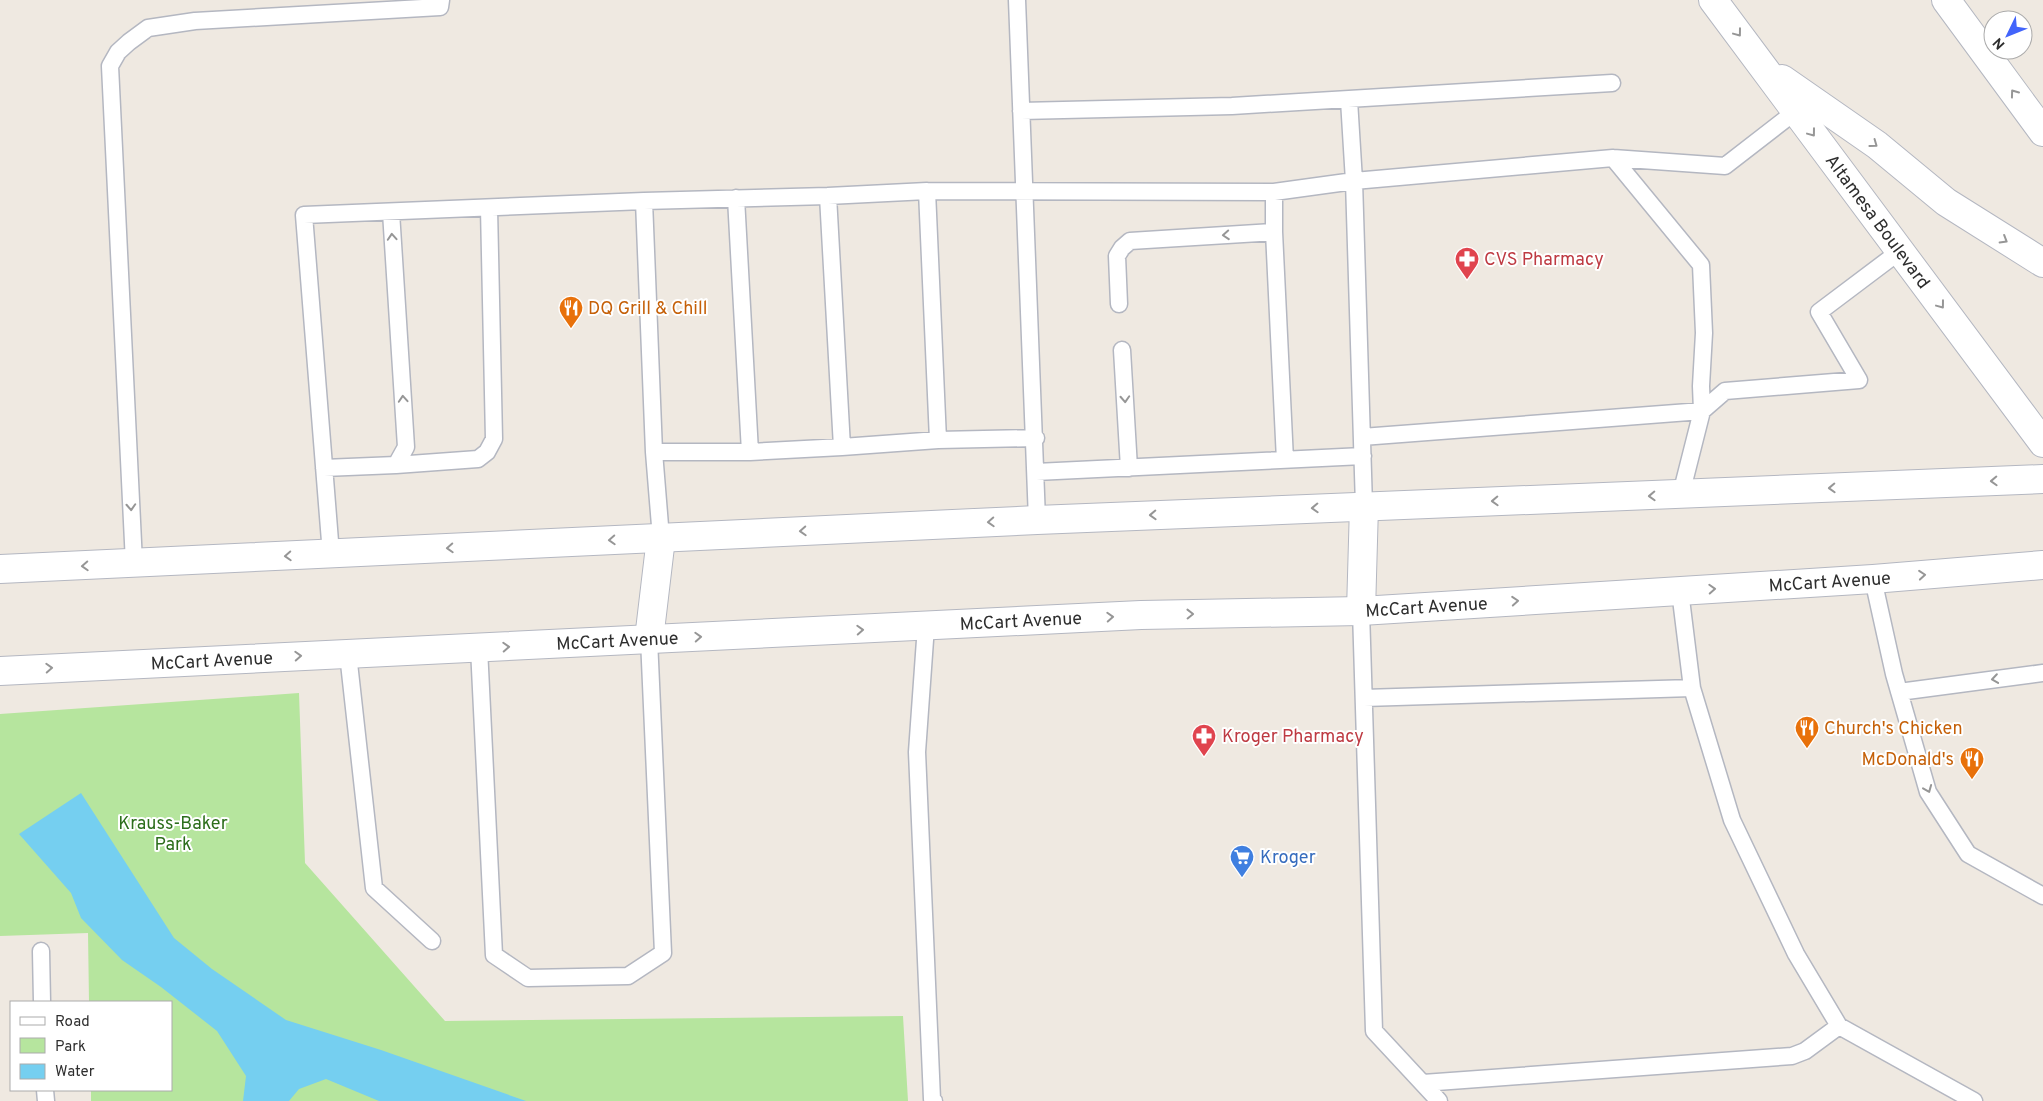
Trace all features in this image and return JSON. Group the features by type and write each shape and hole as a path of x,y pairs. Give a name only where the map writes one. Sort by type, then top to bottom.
{"main road":[{"name":"Altamesa Boulevard","path":"1714,0 2043,443"},
{"path":"1946,0 2043,132"},
{"path":"1762,66 1877,145 1946,202 2043,263"},
{"path":"0,570 1037,520 2043,479"},
{"path":"1362,610 1364,506"},
{"path":"649,639 661,538"},
{"name":"McCart Avenue","path":"0,671 1141,615 1362,610 1873,579 2043,565"}],"lane":[{"path":"134,563 110,66 118,52 148,28 195,21 440,7 441,0"},
{"path":"1016,0 1023,192 1036,438 1037,520"},
{"path":"1021,111 1232,106 1612,83"},
{"path":"1349,100 1354,181 1364,506"},
{"path":"331,554 304,215 927,191 1274,192 1354,181 1614,158 1725,166 1796,111"},
{"path":"1614,158 1701,265 1704,333 1701,386 1702,411 1681,494"},
{"path":"927,191 938,440"},
{"path":"1274,192 1274,232 1285,460"},
{"path":"828,196 842,448"},
{"path":"736,198 750,452"},
{"path":"644,201 654,452 661,538"},
{"path":"324,468 478,459 487,452 494,439 489,208"},
{"path":"391,212 406,447 396,465"},
{"path":"1119,304 1117,256 1130,241 1274,232"},
{"path":"1362,437 1702,411 1725,391 1859,380 1820,312 1900,251"},
{"path":"1122,350 1129,468"},
{"path":"654,452 750,452 842,448 938,440 1036,438"},
{"path":"1036,472 1363,456"},
{"path":"1873,579 1899,692 1928,792 1968,854 2043,896"},
{"path":"1680,591 1692,688 1732,820 1796,954 1839,1026 1974,1101"},
{"path":"1362,610 1374,1031 1439,1101"},
{"path":"926,626 917,752 932,1099 934,1101"},
{"path":"479,648 494,955 528,978 628,976 663,953 649,639"},
{"path":"348,654 374,888 432,941"},
{"path":"1899,692 2043,673"},
{"path":"1364,698 1692,688"},
{"path":"41,950 42,1001"},
{"path":"1423,1083 1792,1056 1805,1051 1839,1026"}],"green space":[{"name":"Krauss-Baker Park","path":"299,693 305,863 445,1021 903,1016 908,1101 91,1101 91,1091 172,1091 172,1001 89,1001 88,933 0,936 0,714"}],"water":[{"path":"81,793 174,938 212,969 286,1020 381,1050 526,1101 379,1101 326,1079 299,1089 289,1101 243,1101 246,1076 217,1031 161,987 122,960 81,918 71,893 19,834"}],"place":[{"name":"CVS Pharmacy","path":"1467,280"},
{"name":"DQ Grill & Chill","path":"571,329"},
{"name":"Church's Chicken","path":"1807,749"},
{"name":"Kroger Pharmacy","path":"1204,757"},
{"name":"McDonald's","path":"1972,780"},
{"name":"Kroger","path":"1242,878"}]}
